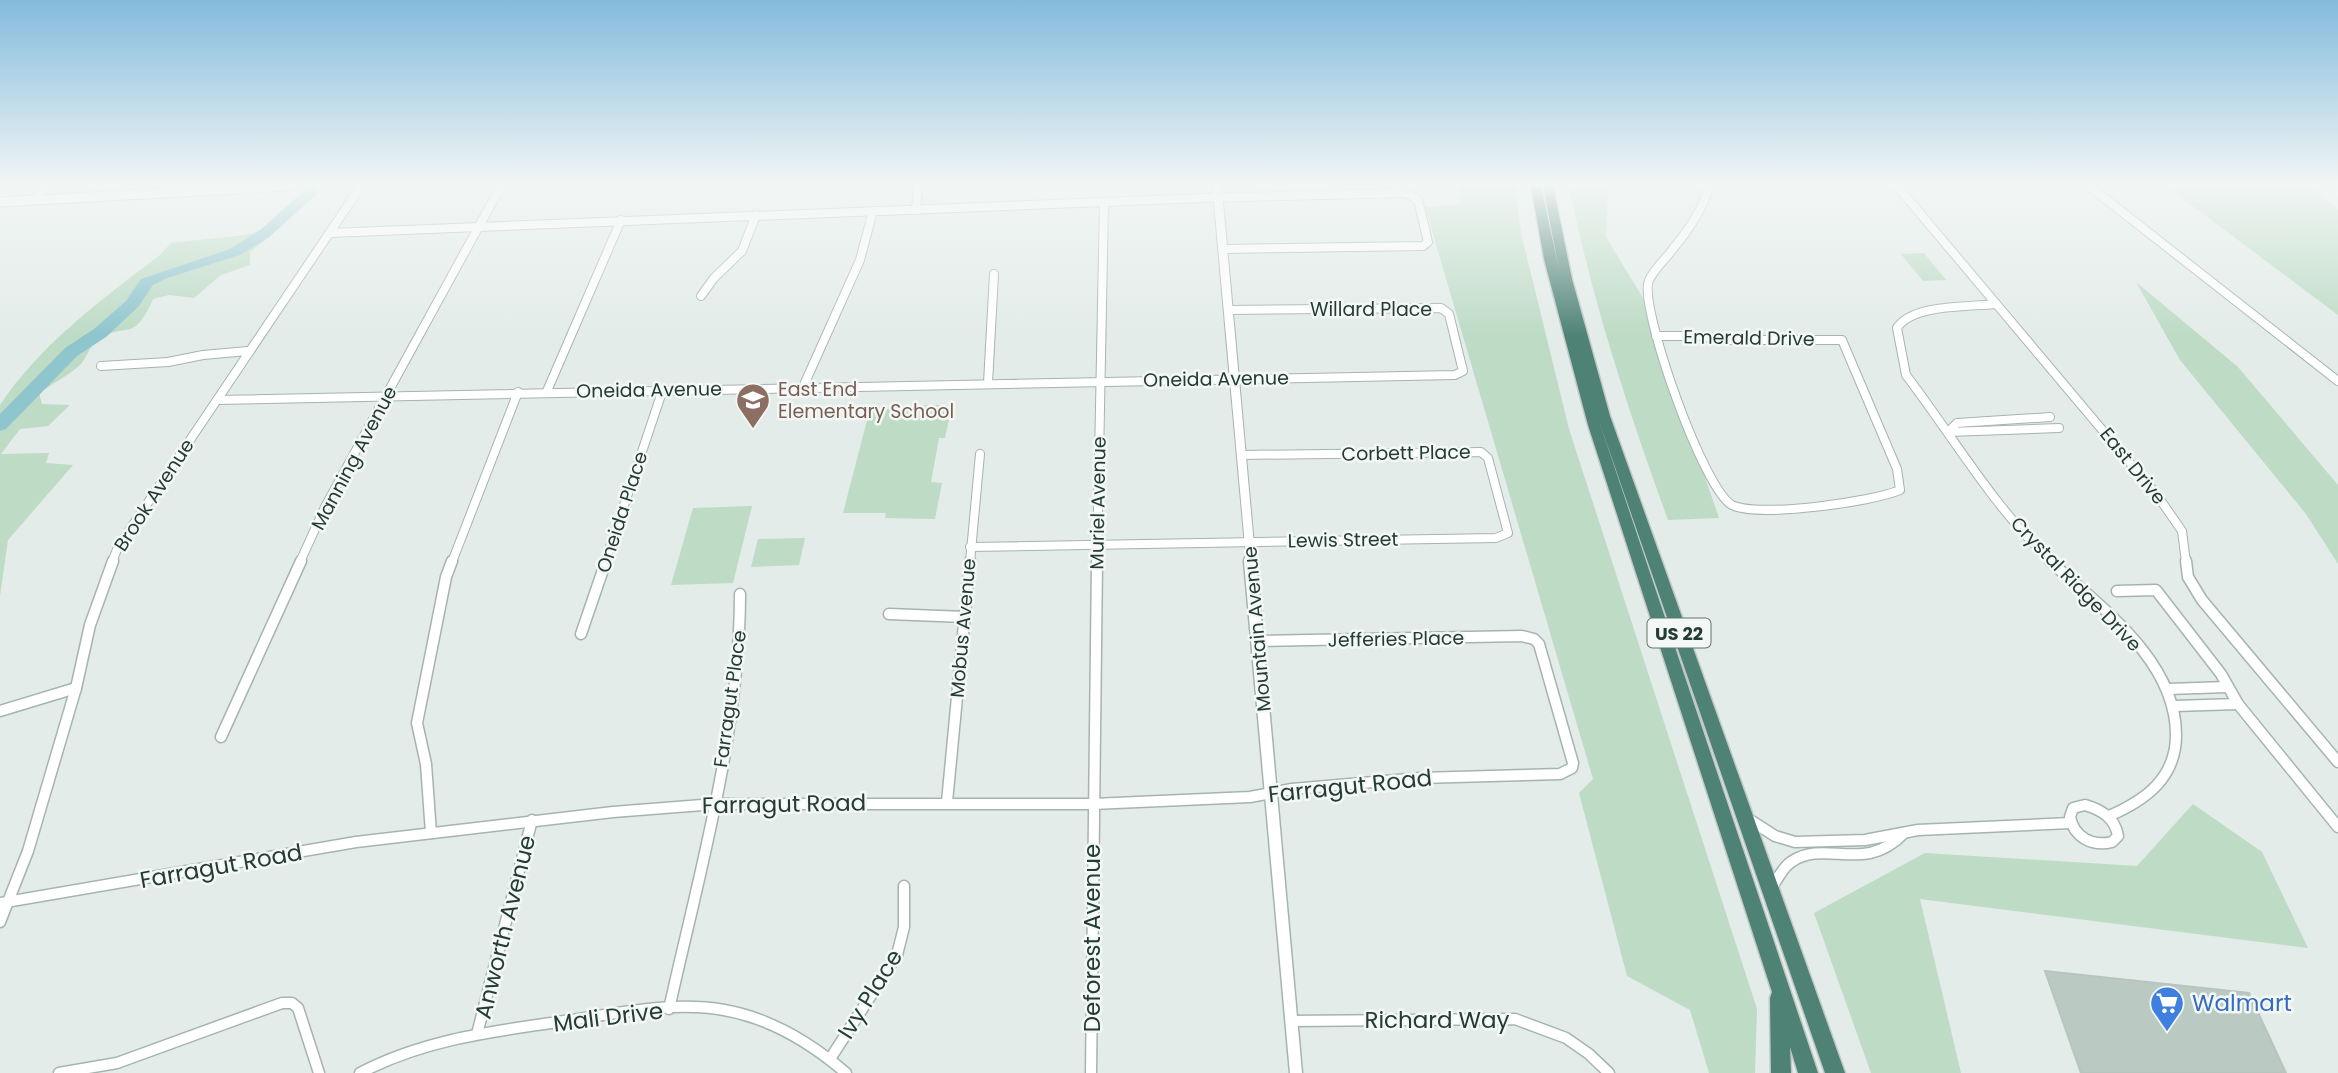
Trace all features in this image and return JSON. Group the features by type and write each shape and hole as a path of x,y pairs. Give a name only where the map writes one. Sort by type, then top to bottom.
{"highway":[{"name":"US 22","path":"1549,236 1550,259 1594,425 1808,1073"},
{"name":"US 22","path":"1557,236 1604,416 1835,1073"},
{"path":"1778,983 1780,1073"}],"street":[{"name":"Brook Avenue","path":"0,922 4,903 28,851 76,688 90,625 118,547 328,236"},
{"name":"Manning Avenue","path":"221,737 325,507 473,236"},
{"path":"547,391 614,236"},
{"path":"701,296 714,278 742,251 748,236"},
{"path":"803,387 860,260 866,236"},
{"name":"Muriel Avenue","path":"1093,804 1103,236"},
{"name":"Mountain Avenue","path":"1222,236 1296,1073"},
{"path":"1223,249 1427,244 1425,236"},
{"path":"1656,336 1647,309 1648,281 1681,236"},
{"name":"East Drive","path":"1939,236 2093,417 2176,520 2182,531 2188,577 2202,600 2338,762"},
{"path":"2153,236 2338,381"},
{"path":"988,383 994,274"},
{"name":"Crystal Ridge Drive","path":"1998,306 1921,311 1902,320 1897,328 1902,363 1906,375 2020,531 2128,635 2146,655 2168,689 2178,719 2173,764 2154,791 2136,805 2109,816"},
{"name":"Willard Place","path":"1228,310 1441,308 1449,314 1463,366 1460,374"},
{"name":"Emerald Drive","path":"1656,336 1702,336 1725,340 1842,340 1870,411 1897,468 1900,490 1885,496 1855,501 1753,508 1734,506 1719,494 1669,375 1656,336"},
{"path":"101,366 168,362 203,355 248,351"},
{"name":"Oneida Avenue","path":"217,400 1460,374"},
{"name":"Oneida Place","path":"581,634 663,389"},
{"path":"431,833 426,764 417,723 421,700 446,577 518,392"},
{"path":"1948,432 1957,423 2050,417"},
{"path":"1948,432 2059,428"},
{"name":"Corbett Place","path":"1241,455 1481,453 1488,458 1508,528 1506,536"},
{"name":"Mobus Avenue","path":"947,802 980,454"},
{"name":"Lewis Street","path":"970,547 1506,536"},
{"path":"2117,591 2156,590 2221,674 2238,704 2338,827"},
{"name":"Farragut Place","path":"669,1009 715,804 740,648 740,594"},
{"path":"889,614 965,617"},
{"name":"Jefferies Place","path":"1257,641 1521,636 1534,639 1539,644 1573,762 1572,768"},
{"path":"2168,689 2227,687"},
{"path":"0,711 76,688"},
{"path":"2174,706 2238,704"},
{"name":"Farragut Road","path":"4,903 356,842 532,820 715,804 1093,804 1250,797 1420,778 1560,774 1572,768"},
{"name":"Deforest Avenue","path":"1091,1073 1093,804"},
{"path":"2078,806 2093,807 2109,816 2118,830 2118,836 2111,844 2087,840 2070,823 2069,812 2078,806"},
{"path":"1744,816 1775,836 1796,842 1865,840 1918,830 2070,823"},
{"name":"Anworth Avenue","path":"477,1034 532,820"},
{"path":"1771,890 1792,861 1804,857 1877,853 1896,845 1904,834"},
{"name":"Ivy Place","path":"830,1059 900,950 905,935 904,886"},
{"path":"59,1073 117,1063 282,1003 292,1003 298,1008 319,1073"},
{"name":"Mali Drive","path":"360,1073 400,1053 477,1034 625,1012 669,1009 722,1009 752,1017 793,1035 846,1073"},
{"name":"Richard Way","path":"1291,1021 1515,1019 1539,1025 1564,1036 1588,1052 1609,1073"}],"green space":[{"path":"235,236 271,236 250,252 250,265 221,275 194,298 169,295 153,299 140,323 128,330 106,335 91,347 80,365 39,393 42,404 70,405 48,426 20,429 1,454 49,453 46,463 73,465 8,540 0,596 0,405 53,342 160,255 171,243"},
{"path":"1434,236 1522,236 1569,429 1757,1009 1755,1073 1709,1073 1690,1010 1627,976 1579,793 1593,779"},
{"path":"1580,236 1606,236 1643,298 1719,518 1668,520 1612,354"},
{"path":"2233,236 2338,236 2338,315"},
{"path":"1924,253 1946,280 1923,281 1901,254"},
{"path":"2136,282 2238,367 2338,485 2338,564 2306,514 2180,360"},
{"path":"903,405 952,405 945,438 939,438 931,482 942,483 935,519 885,518 886,513 843,513 870,409 901,409"},
{"path":"752,506 733,583 671,585 693,508"},
{"path":"805,538 799,565 751,567 758,539"},
{"path":"2193,804 2262,852 2308,948 1920,899 1961,1073 1871,1073 1814,913 1925,853 2137,866"}],"building":[{"name":"Walmart","path":"2045,971 2249,993 2286,1073 2081,1073"}],"waterway":[{"path":"0,425 71,352 100,333 132,304 147,282 161,275 235,252 261,236"}],"place":[{"name":"East End Elementary School","path":"753,430"},
{"name":"Walmart","path":"2167,1033"}]}
